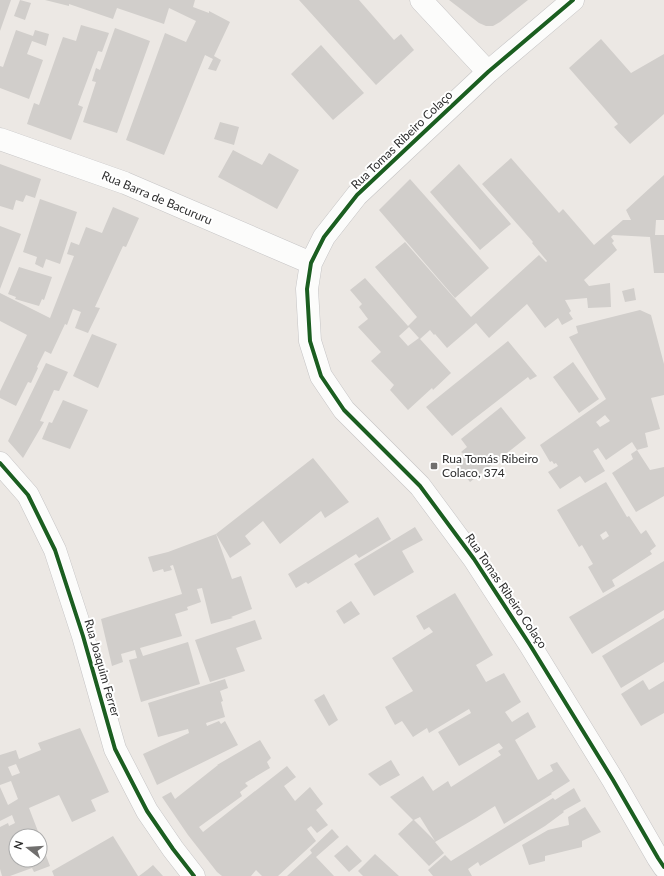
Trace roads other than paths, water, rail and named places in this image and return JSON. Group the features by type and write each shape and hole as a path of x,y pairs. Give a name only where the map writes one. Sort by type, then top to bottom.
{"street":[{"path":"421,0 488,72"},
{"name":"Rua Tomas Ribeiro Colaço","path":"573,0 488,72 357,195 324,237 311,263 306,289 310,341 321,376 344,410 420,486 474,558 613,780 664,866"},
{"name":"Rua Barra de Bacururu","path":"0,139 125,183 311,263"},
{"name":"Rua Joaquim Ferrer","path":"0,463 28,495 55,550 83,636 115,749 147,811 172,849 194,876"}],"place":[{"name":"Rua Tomás Ribeiro Colaco, 374","path":"434,466"}]}
